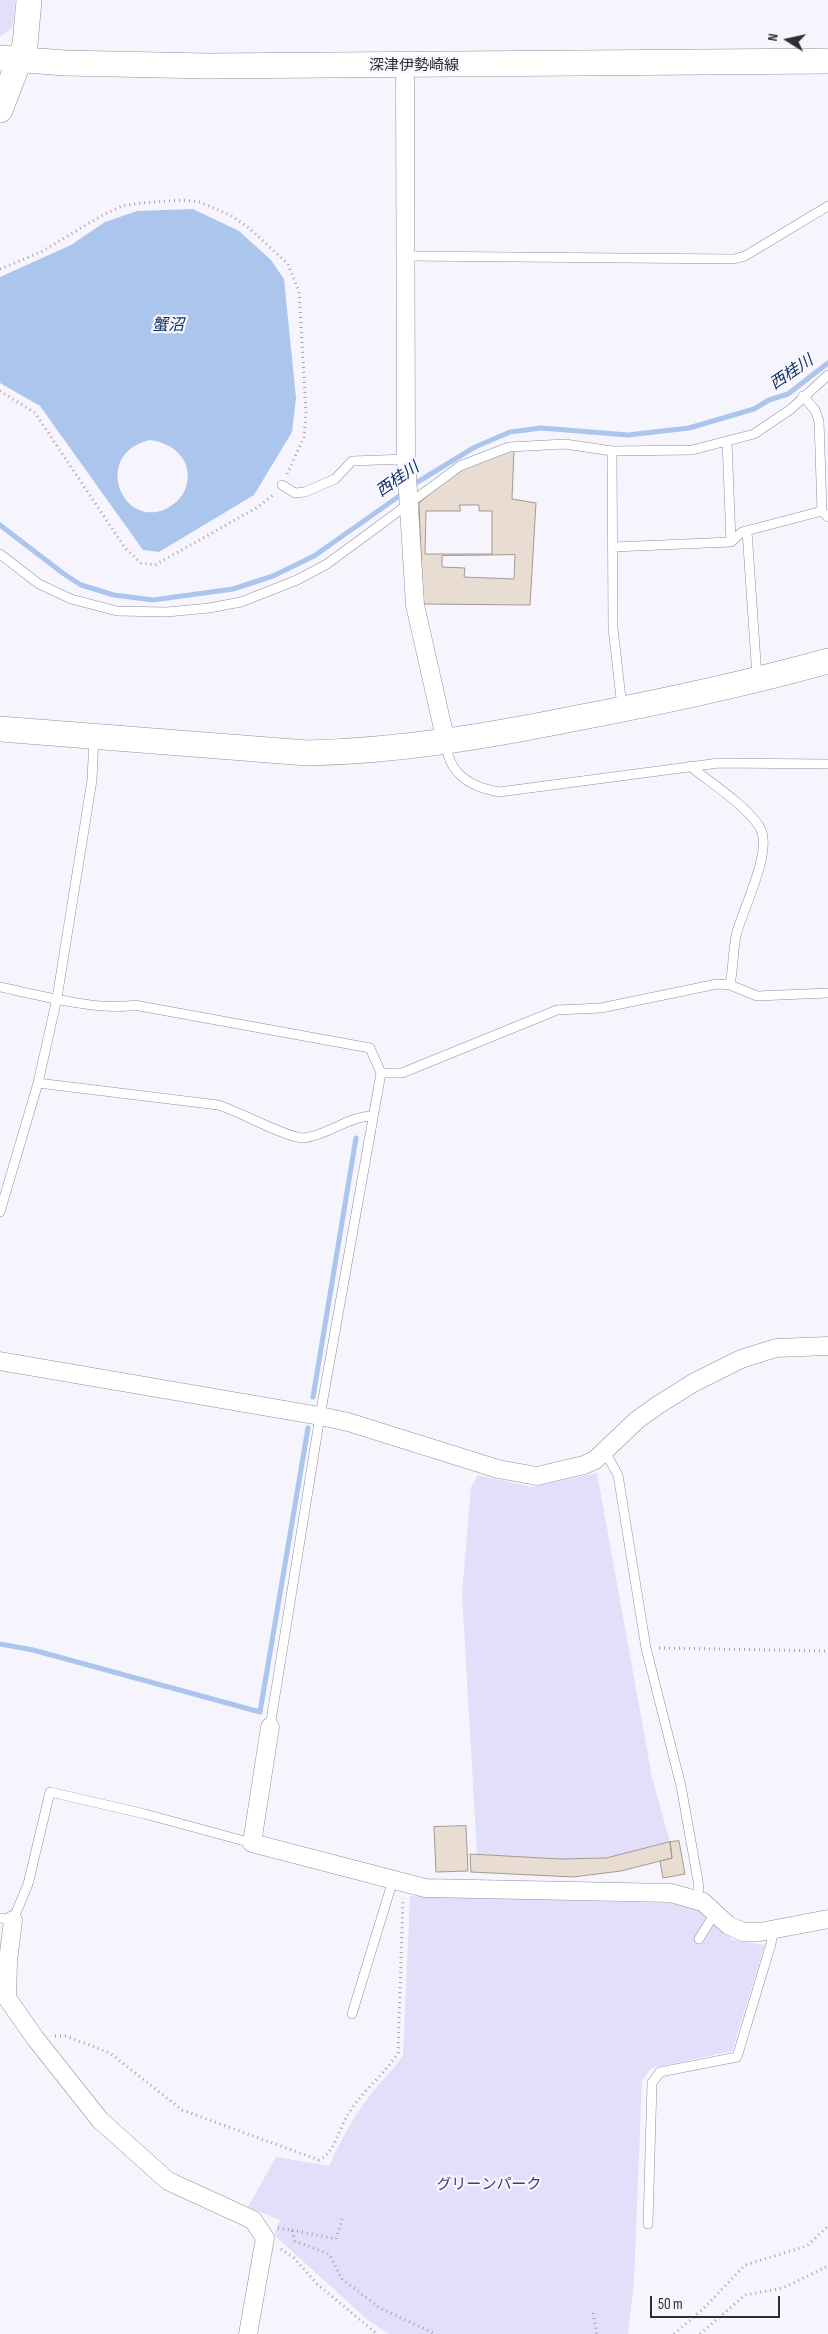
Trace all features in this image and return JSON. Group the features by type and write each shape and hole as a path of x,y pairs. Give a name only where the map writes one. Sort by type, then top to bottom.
{"street":[{"path":"0,110 10,59 27,39 29,0"},
{"name":"深津伊勢崎線","path":"10,59 65,63 207,66 828,62"},
{"path":"405,66 407,464 415,605 446,742"},
{"path":"0,729 308,753 357,752 488,736 623,710 757,680 828,661"},
{"path":"0,1361 320,1416 526,1476 552,1474 584,1465 605,1452 637,1420 658,1405 693,1383 741,1359 776,1348 828,1346"},
{"path":"270,1727 252,1843 425,1888 671,1892 696,1898 728,1925 742,1932 773,1930 828,1919"},
{"path":"6,1919 7,1998 35,2038 100,2120 168,2181 253,2220 263,2234 248,2334"}],"lane":[{"path":"405,256 734,259 745,256 828,206"},
{"path":"0,554 39,584 89,605 117,611 141,613 209,608 249,599 297,580 327,564 460,466 509,447 565,444 612,451 692,450 754,434 790,409 828,374"},
{"path":"613,547 731,542 746,531 825,514 819,421 815,410 804,396"},
{"path":"727,441 731,542"},
{"path":"612,451 613,628 623,710"},
{"path":"282,485 288,490 300,493 335,479 352,461 407,464"},
{"path":"746,531 757,680"},
{"path":"0,1212 38,1083 57,998 92,780 94,737"},
{"path":"446,742 446,753 460,777 482,789 499,792 719,763 828,764"},
{"path":"690,766 748,813 760,827 765,842 763,858 736,936 730,985"},
{"path":"381,1073 402,1073 557,1010 601,1008 716,984 730,985 757,996 828,993"},
{"path":"0,987 122,1008 134,1005 370,1048 381,1073 320,1416 270,1727"},
{"path":"38,1083 218,1105 233,1109 281,1132 302,1138 362,1116 373,1116"},
{"path":"605,1452 618,1475 646,1648 681,1786 698,1881 699,1889 696,1898"},
{"path":"6,1919 28,1884 50,1792 146,1814 252,1843"},
{"path":"352,2014 400,1881"},
{"path":"699,1938 715,1913"},
{"path":"648,2224 652,2083 660,2072 737,2056 771,1944 773,1930"}],"path":[{"path":"0,269 41,252 101,216 122,206 182,200 200,202 230,216 249,228 288,264 299,292 306,386 304,437 282,485 268,500 164,560 155,564 141,563 125,548 35,413 0,391"},
{"path":"646,1648 828,1651"},
{"path":"35,2038 46,2035 66,2036 110,2053 182,2110 319,2160 328,2156 346,2117 362,2093 390,2065 398,2053 403,1896 400,1881"},
{"path":"263,2234 284,2228 336,2239 342,2219"},
{"path":"674,2334 703,2309 745,2265 807,2246 828,2226"},
{"path":"292,2230 295,2240 329,2254 342,2279 380,2308 435,2334"},
{"path":"263,2234 294,2258 317,2284 378,2334"},
{"path":"700,2334 745,2295 783,2288 828,2266"},
{"path":"593,2313 597,2334"}],"green space":[{"path":"0,0 15,0 13,27 0,37"},
{"path":"597,1473 652,1777 670,1842 606,1858 561,1859 477,1854 462,1594 471,1487 478,1475 532,1487"},
{"name":"グリーンパーク","path":"410,1896 670,1903 697,1907 733,1940 765,1945 732,2051 652,2068 642,2080 634,2282 628,2334 389,2334 369,2321 274,2235 280,2220 248,2207 276,2157 329,2166 357,2114 403,2056"}],"water":[{"name":"蟹沼","path":"193,209 239,231 271,260 284,279 296,398 292,432 254,495 159,552 143,550 40,406 0,383 0,277 71,245 105,222 137,211","holes":["150,440 174,449 180,455 187,469 188,478 185,491 181,497 166,509 150,512 136,508 126,499 119,487 118,473 122,459 132,448"]}],"building":[{"path":"514,450 512,499 536,503 530,605 423,604 419,503 441,484 471,464"},
{"path":"460,505 479,505 479,511 492,511 492,554 425,554 426,511 460,511"},
{"path":"515,555 514,579 464,577 465,568 442,567 442,556"},
{"path":"466,1826 468,1871 436,1872 434,1827"},
{"path":"679,1841 685,1874 663,1878 660,1861 672,1858 670,1842"},
{"path":"670,1842 672,1858 621,1871 573,1877 471,1872 470,1854 561,1859 606,1858"}],"waterway":[{"name":"西桂川","path":"411,486 475,447 510,432 541,428 628,435 689,428 754,409 769,400 788,394 828,363"},
{"name":"西桂川","path":"0,525 81,585 114,595 153,600 233,589 273,576 314,556 405,492"},
{"path":"313,1397 356,1138"},
{"path":"0,1644 33,1650 260,1712 308,1428"}]}
